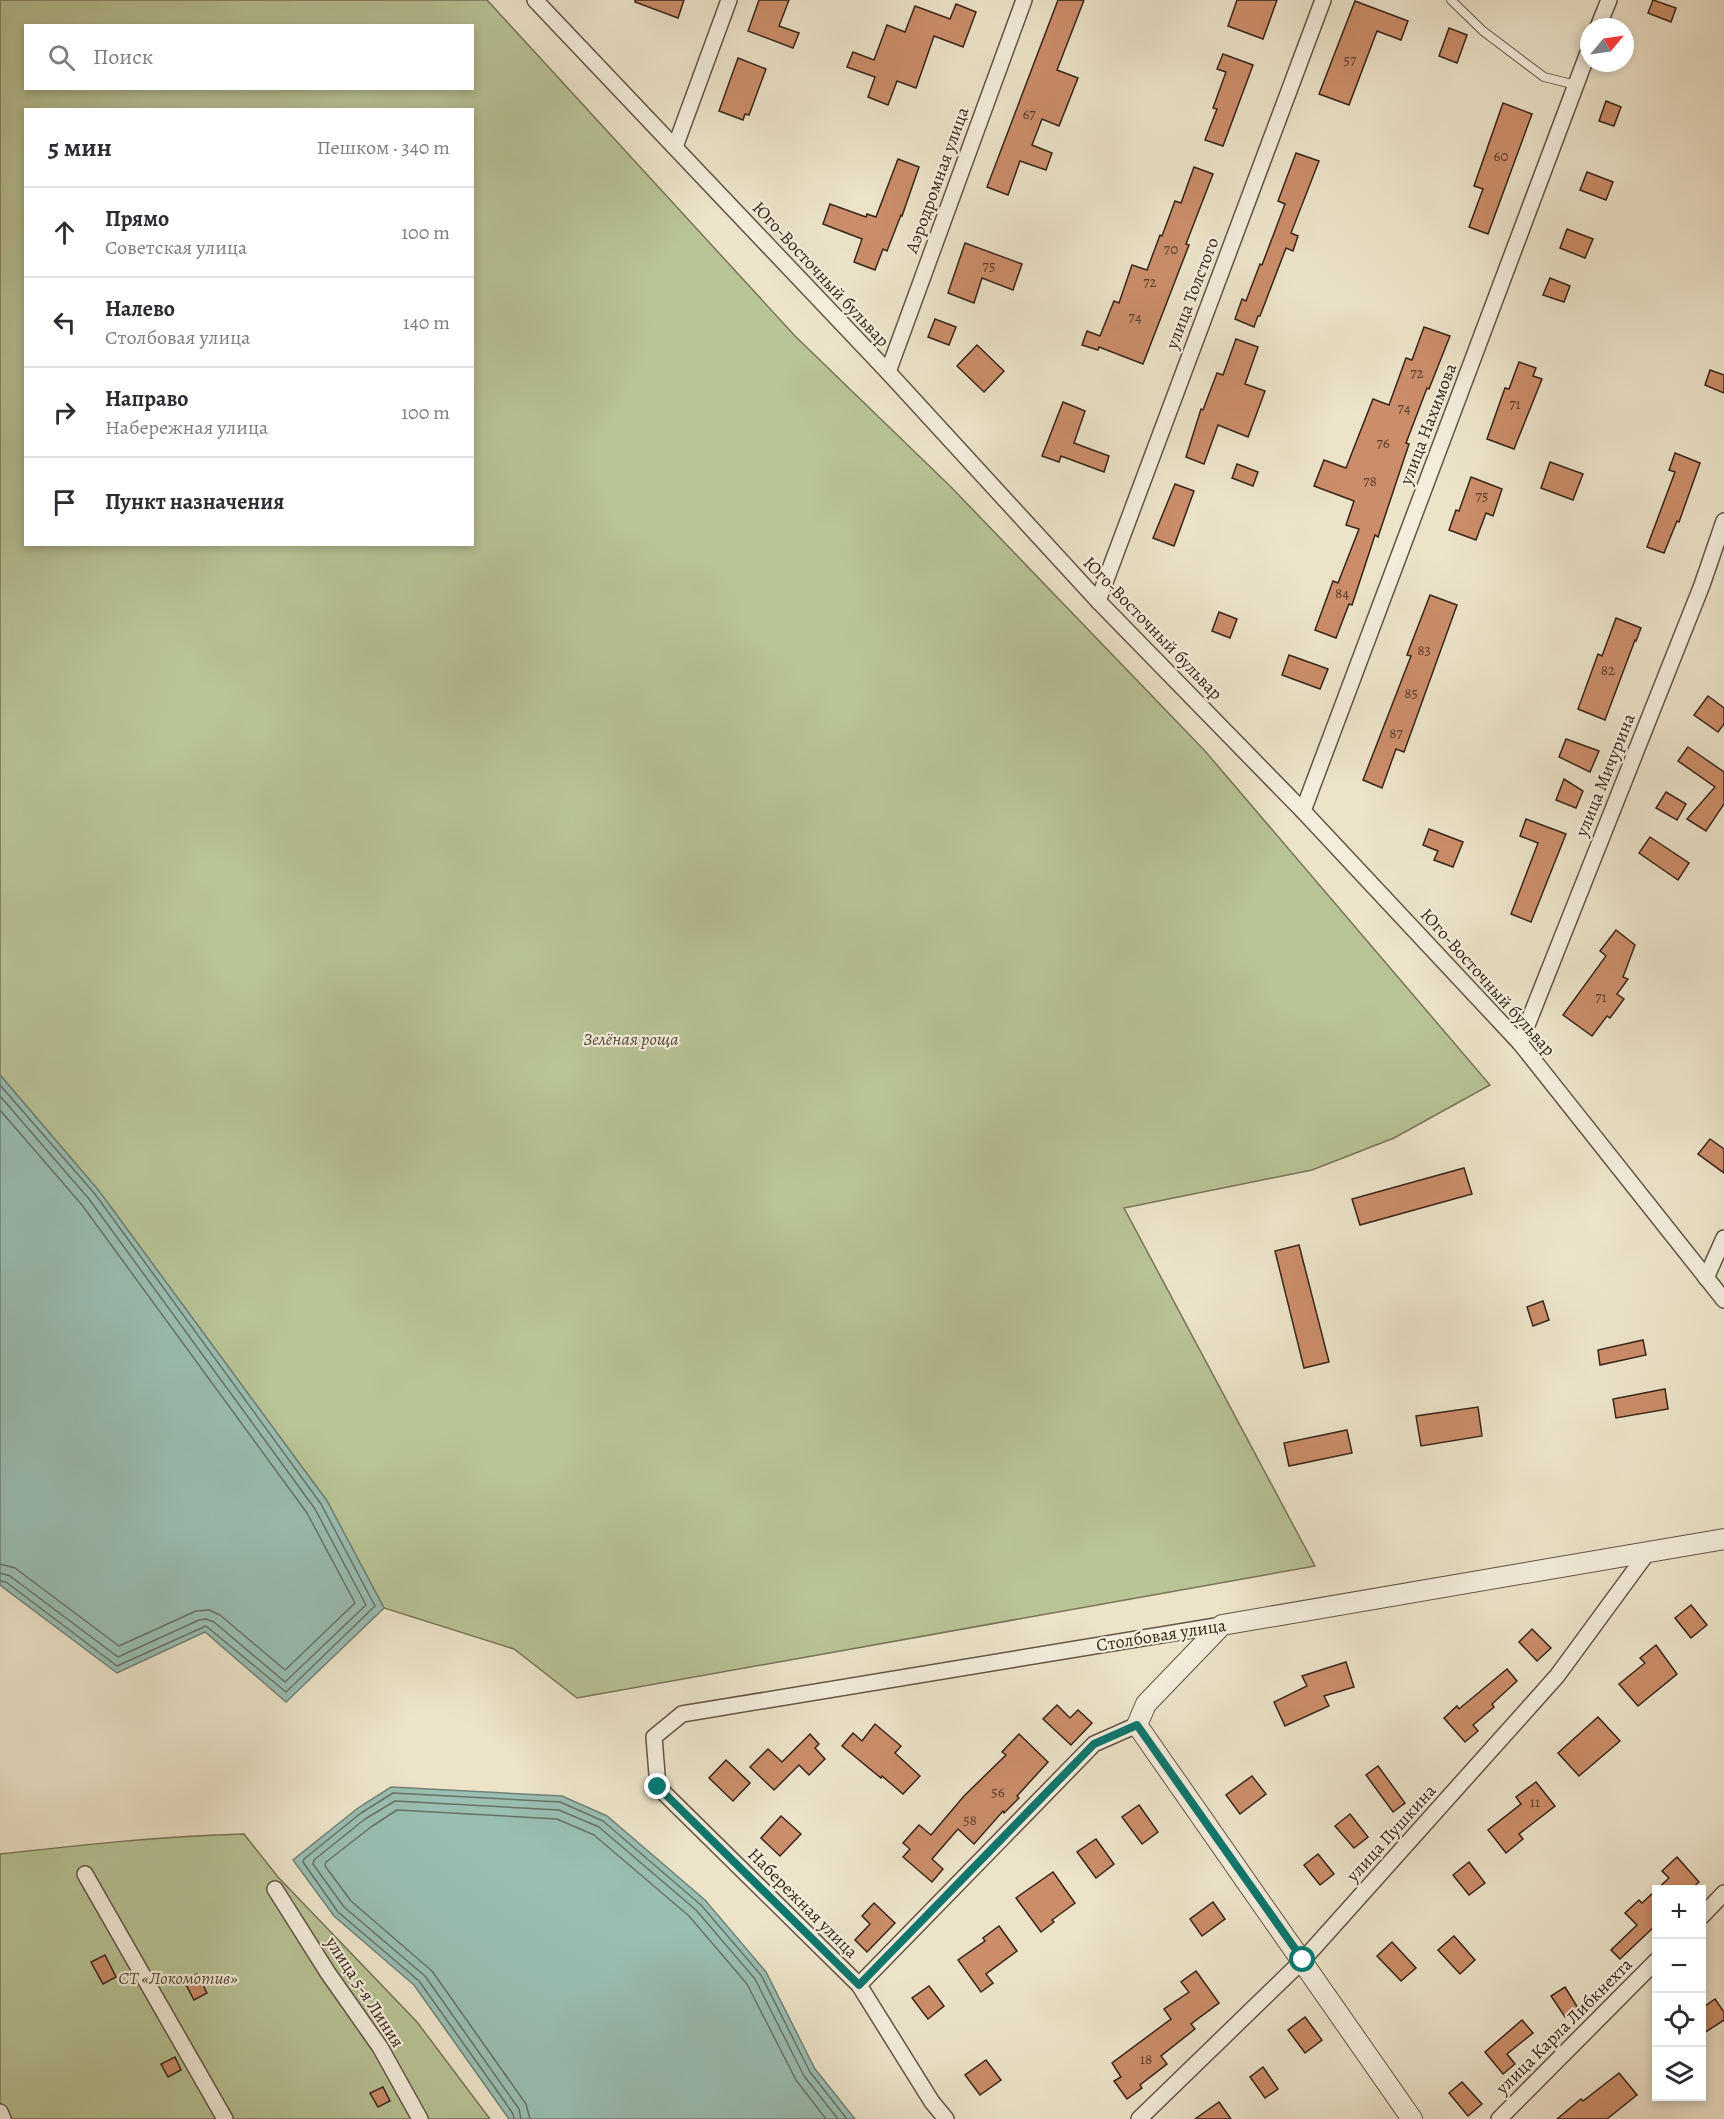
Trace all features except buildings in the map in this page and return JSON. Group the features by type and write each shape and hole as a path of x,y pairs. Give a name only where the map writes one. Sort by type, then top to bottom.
{"street":[{"name":"Юго-Восточный бульвар","path":"535,0 888,372 1098,601 1303,811 1520,1043 1724,1300"},
{"path":"675,147 729,0"},
{"name":"Аэродромная улица","path":"888,372 1024,0"},
{"name":"улица Толстого","path":"1098,601 1323,0"},
{"path":"1601,18 1608,0"},
{"name":"улица Нахимова","path":"1303,811 1581,72"},
{"name":"улица Мичурина","path":"1520,1043 1702,585 1724,521"},
{"path":"1707,1278 1724,1238"},
{"name":"Столбовая улица","path":"658,1787 654,1737 682,1714 1724,1539"},
{"name":"улица Пушкина","path":"1139,2119 1303,1960 1557,1676 1648,1552"},
{"path":"859,1985 1094,1744 1137,1725 1146,1704 1222,1625"},
{"path":"1137,1725 1412,2119"},
{"name":"Набережная улица","path":"658,1787 859,1985 932,2102 946,2119"},
{"path":"85,1874 225,2119"},
{"name":"улица 5-я Линия","path":"275,1889 328,1973 380,2047 420,2119"},
{"path":"1706,1911 1724,1893"},
{"name":"улица Карла Либкнехта","path":"1499,2119 1652,1965"},
{"path":"0,2112 3,2119"}],"lane":[{"path":"1451,0 1484,31 1544,77 1576,85"}],"green space":[{"name":"Зелёная роща","path":"0,0 487,0 795,336 951,487 1205,751 1490,1085 1394,1138 1312,1170 1124,1208 1315,1566 577,1698 514,1649 384,1608 327,1501 99,1191 0,1075"},
{"name":"СТ «Локомотив»","path":"244,1834 278,1877 417,2022 490,2119 0,2119 0,1854 152,1839"}],"water":[{"path":"0,1075 99,1191 327,1501 384,1608 286,1702 205,1632 117,1673 0,1585"},
{"path":"391,1787 562,1796 607,1816 705,1900 766,1972 815,2069 855,2119 509,2119 414,1985 334,1916 293,1860 358,1808"}],"route":[{"path":"658,1787 859,1985 1094,1744 1137,1725 1303,1960"}]}
